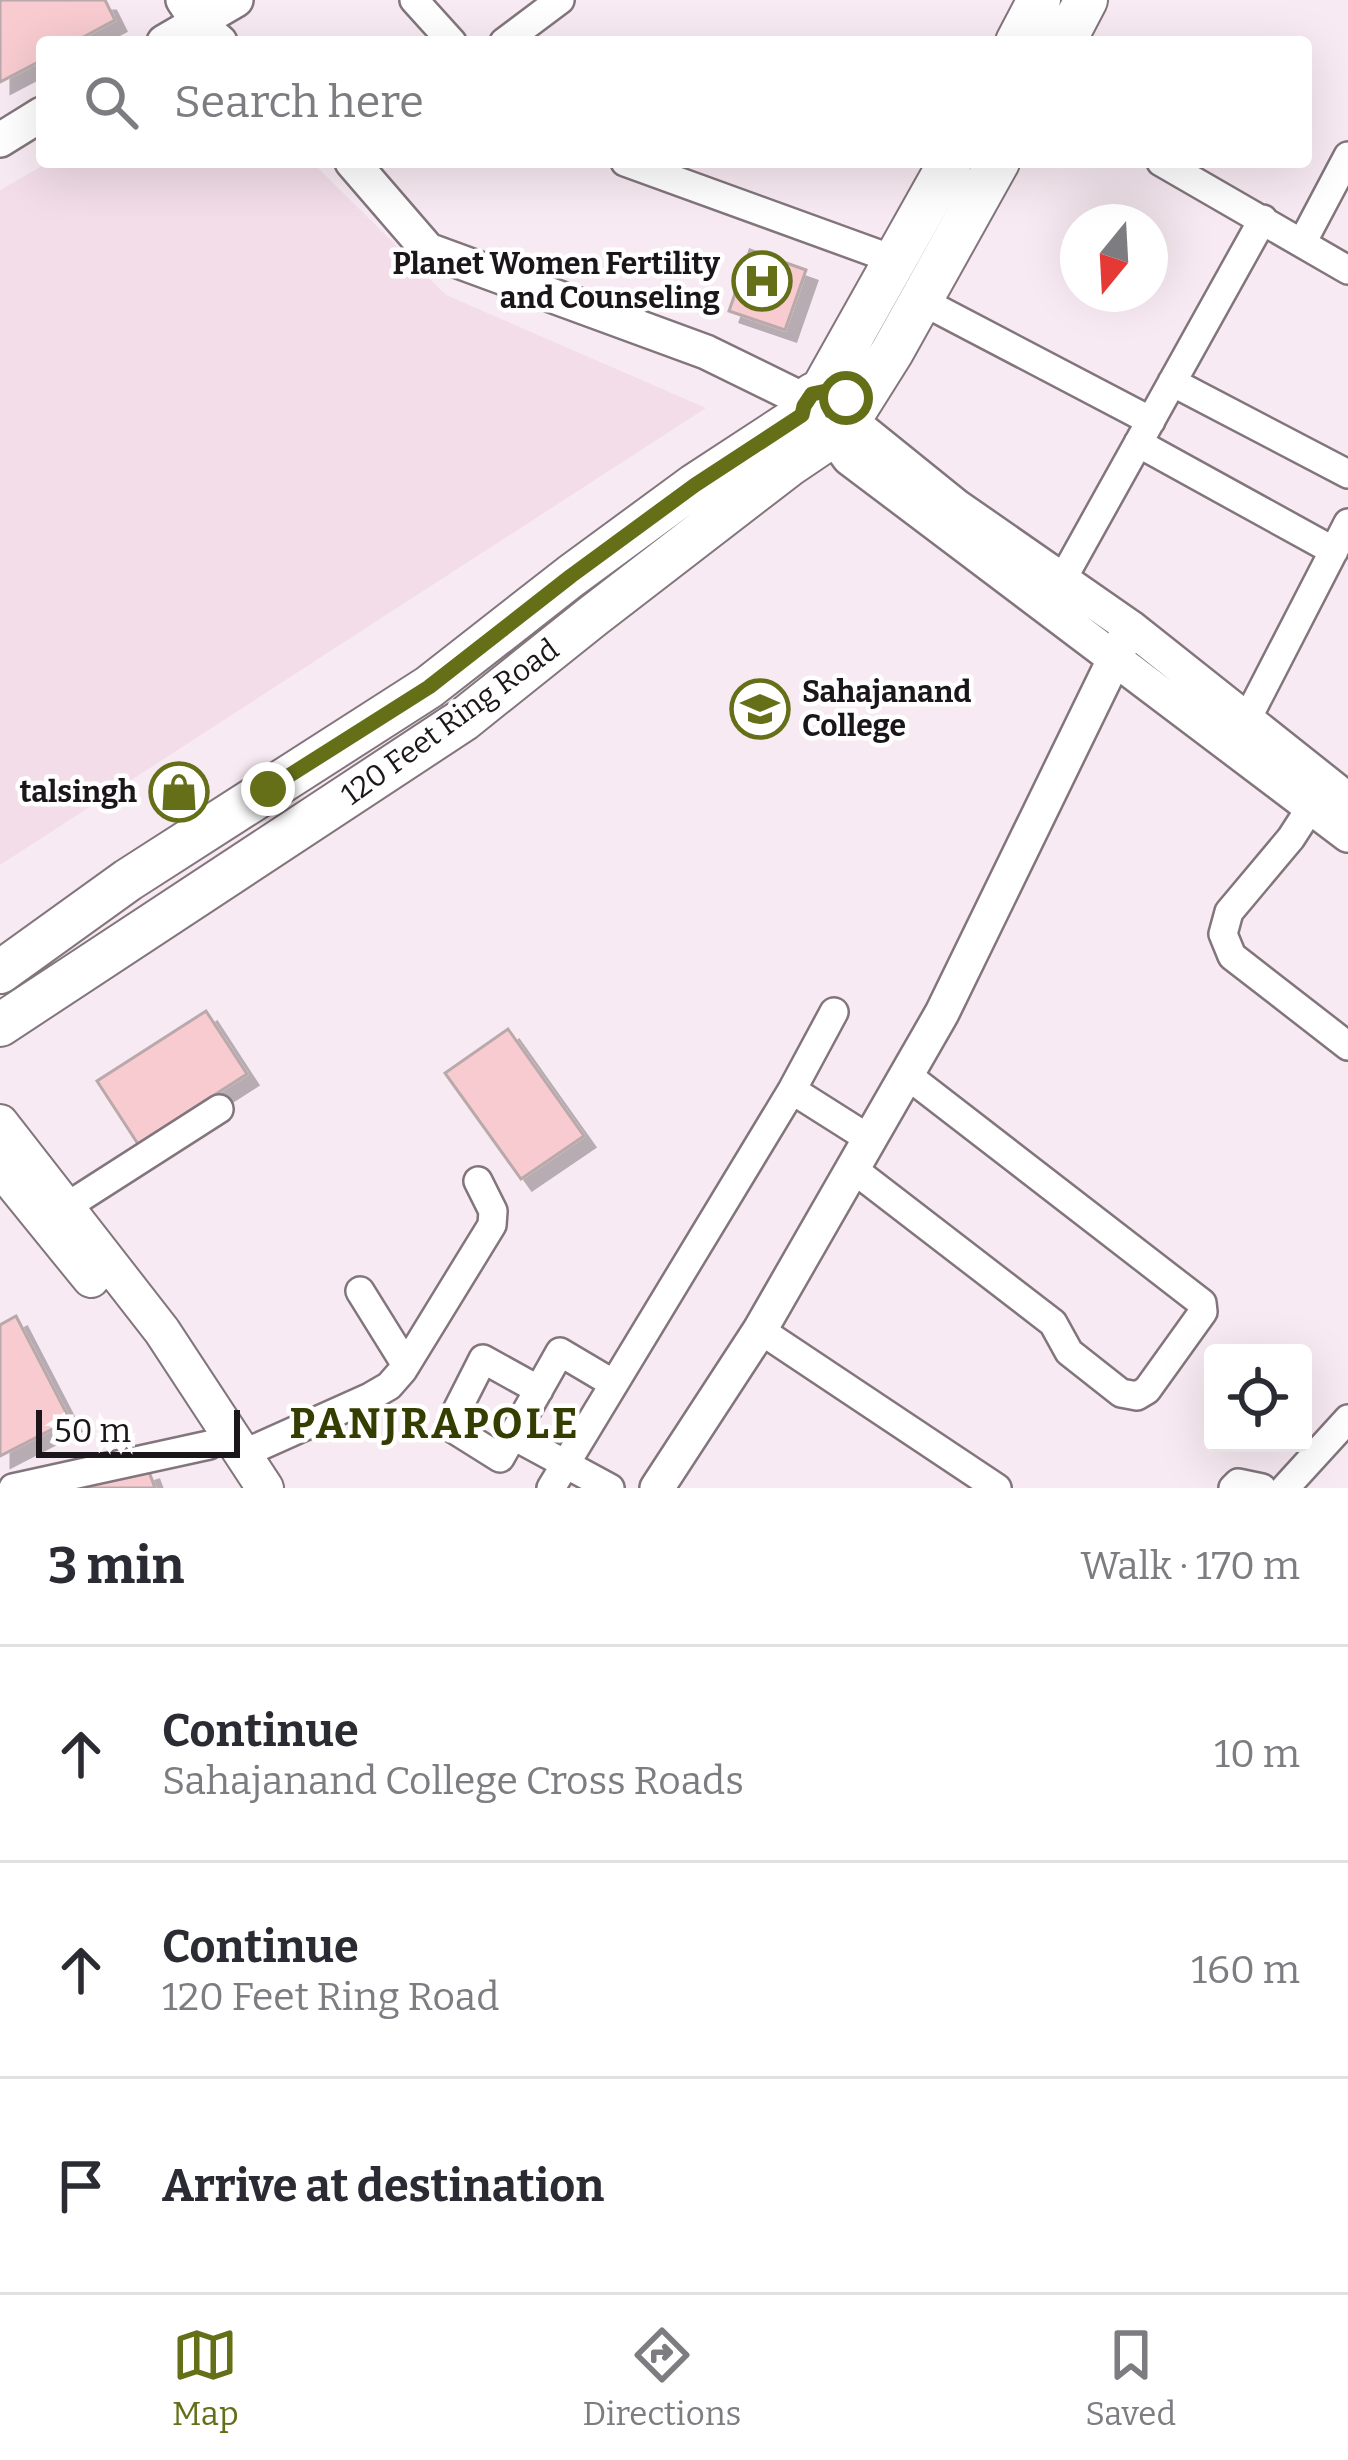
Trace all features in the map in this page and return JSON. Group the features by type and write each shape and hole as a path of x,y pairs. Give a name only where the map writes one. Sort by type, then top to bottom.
{"main road":[{"path":"1020,36 1039,0"},
{"path":"1067,36 1086,0"},
{"name":"120 Feet Ring Road","path":"0,971 128,880 429,687 695,485 828,417 895,260 947,168"},
{"name":"120 Feet Ring Road","path":"0,1025 463,720 789,465 892,352 995,168"},
{"path":"0,1123 162,1331 230,1462"},
{"path":"0,1167 144,1344 230,1462 265,1488"}],"street":[{"path":"201,22 236,0"},
{"path":"414,0 447,36"},
{"path":"512,36 560,0"},
{"path":"0,140 36,118"},
{"path":"1302,243 1348,156"},
{"path":"357,168 428,250 706,352 828,417 1130,627 1335,793 1348,835"},
{"path":"642,168 895,260"},
{"path":"1172,168 1348,270"},
{"path":"1062,580 1263,219"},
{"path":"920,300 1334,551"},
{"path":"1172,382 1348,474"},
{"path":"828,417 849,458 1114,658 1335,793"},
{"path":"1246,722 1348,523"},
{"path":"663,1486 760,1330 942,1013 1130,627"},
{"path":"1335,793 1229,912 1223,934 1232,956 1348,1046"},
{"path":"551,1488 792,1090 834,1012"},
{"path":"792,1090 1053,1323 1070,1352 1121,1393 1137,1396 1147,1390 1203,1312 1202,1304 907,1075"},
{"path":"66,1207 219,1109"},
{"path":"14,1488 230,1462 389,1386 493,1225 494,1210 478,1181"},
{"path":"360,1291 406,1365"},
{"path":"760,1330 997,1488"},
{"path":"538,1390 483,1359 448,1426 500,1457 560,1352 614,1384"},
{"path":"1285,1488 1348,1419"},
{"path":"512,1435 610,1488"},
{"path":"1233,1488 1238,1483 1262,1488"}],"shaded area":[{"path":"38,168 318,168 446,295 706,408 0,865 0,190"}],"building":[{"path":"0,0 105,0 115,20 85,36 36,36 36,63 0,82"},
{"path":"750,250 806,270 785,330 729,311"},
{"path":"206,1011 247,1074 138,1144 97,1081"},
{"path":"508,1029 584,1136 521,1179 445,1073"},
{"path":"16,1316 70,1420 0,1456 0,1325"},
{"path":"148,1469 155,1488 80,1488"}],"place":[{"name":"Planet Women Fertility and Counseling","path":"762,281"},
{"name":"Sahajanand College","path":"760,709"},
{"name":"talsingh","path":"179,792"}],"district":[{"name":"PANJRAPOLE","path":"435,1423"}],"route":[{"path":"268,789 429,687 695,485 802,415 812,394 831,390 846,398"}]}
